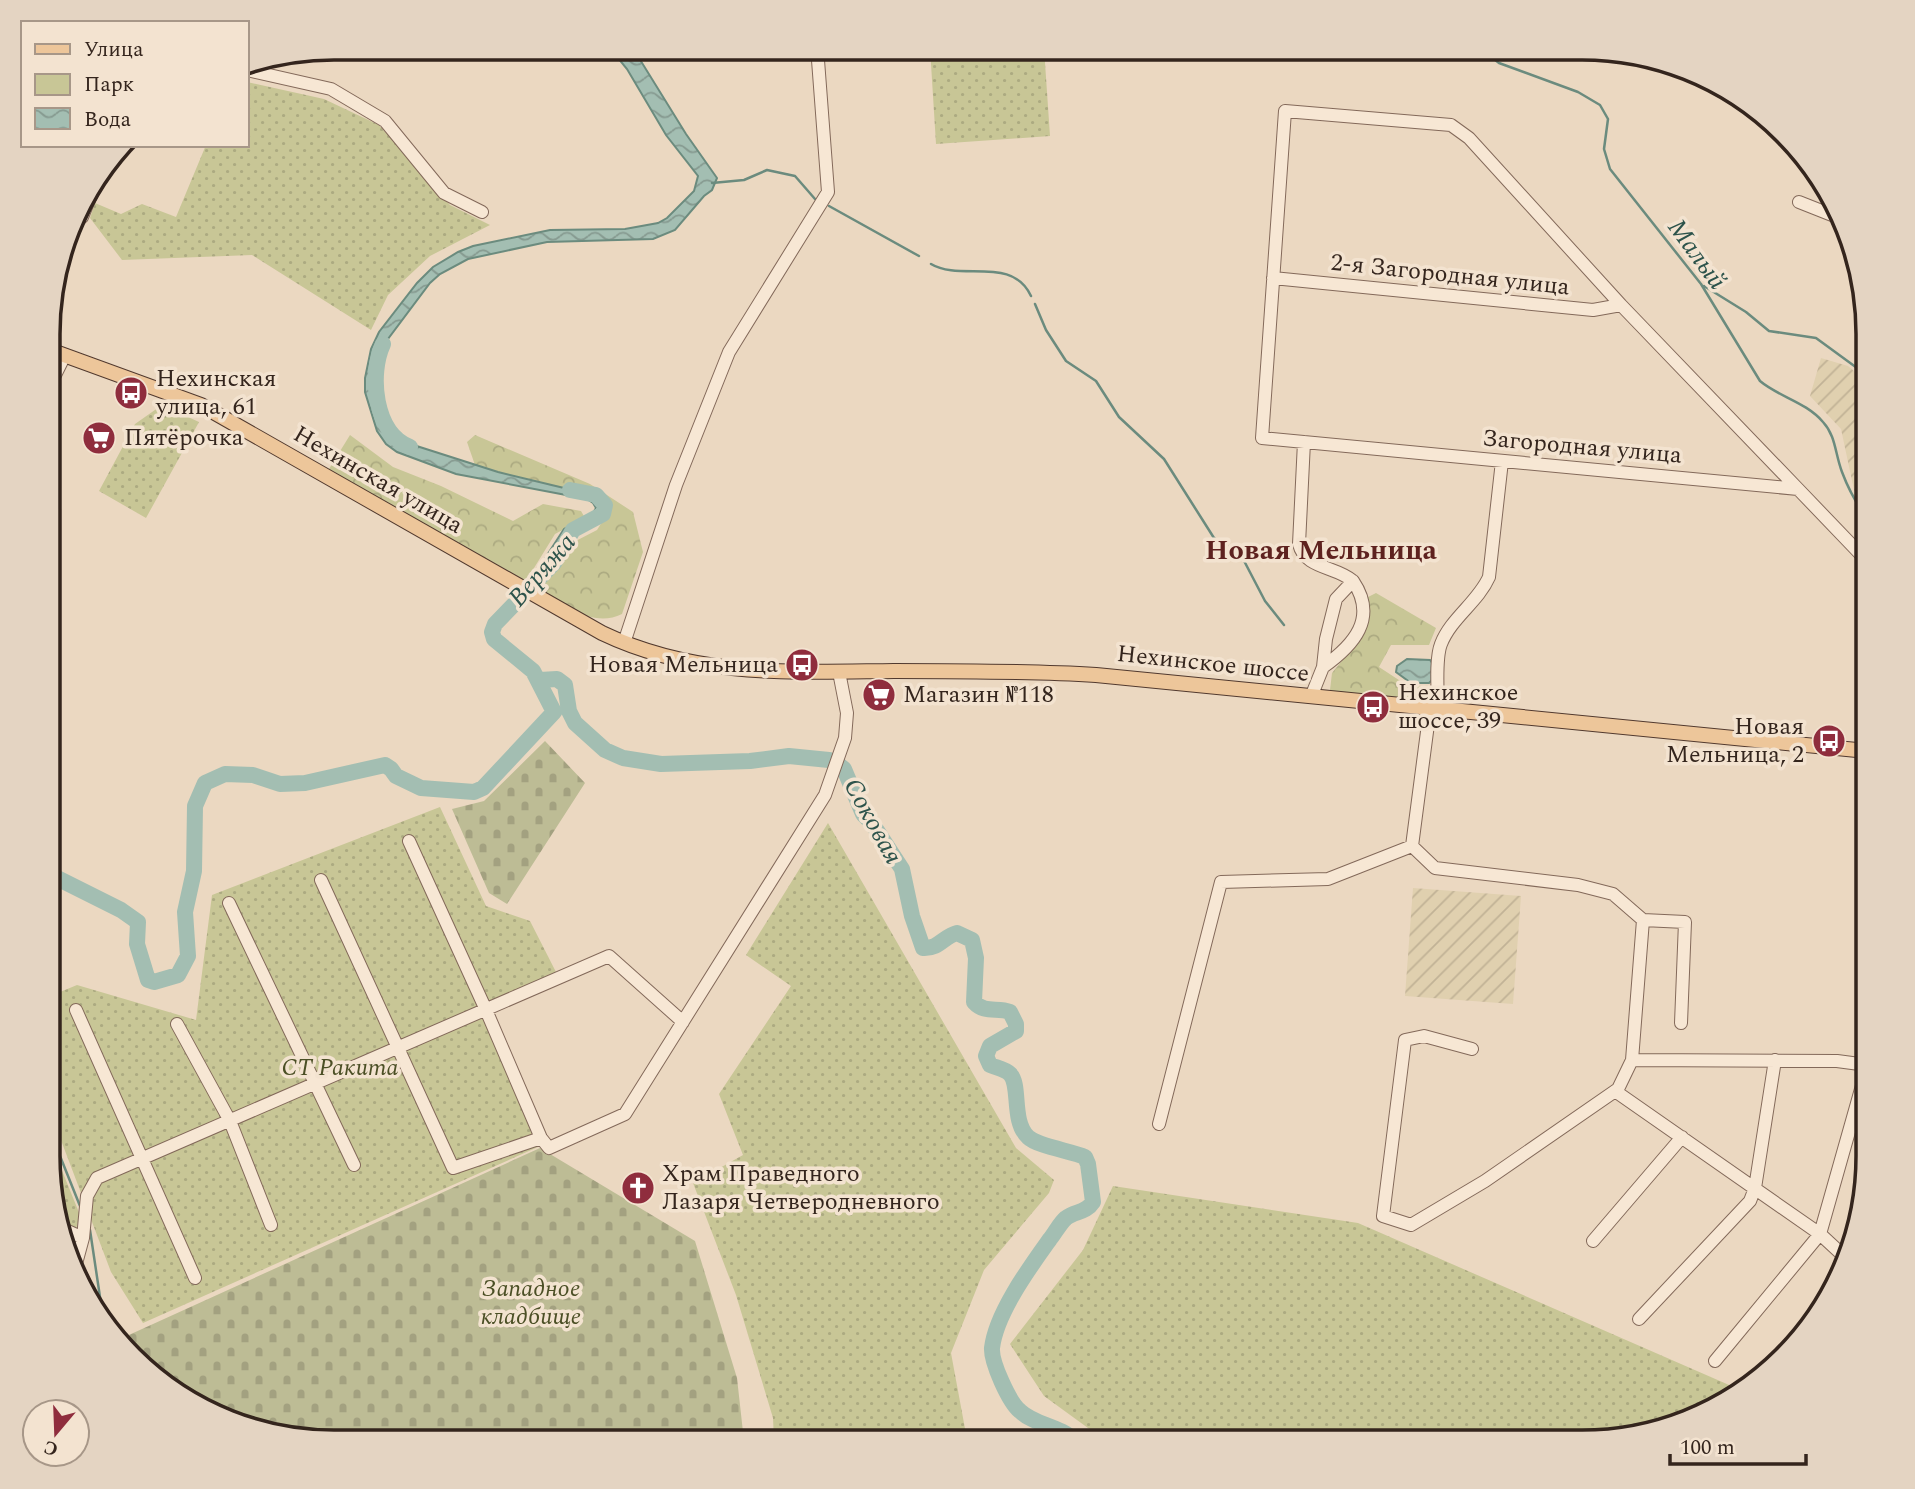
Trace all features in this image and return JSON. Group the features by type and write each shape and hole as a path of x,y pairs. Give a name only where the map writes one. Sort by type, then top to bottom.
{"main road":[{"name":"Нехинская улица","path":"60,354 201,405 562,611"},
{"name":"Нехинское шоссе","path":"562,611 624,643 657,655 711,667 839,672 1028,671 1129,678 1856,750"}],"street":[{"path":"624,643 676,485 729,352 828,192 818,60"},
{"path":"254,72 331,89 385,121 444,193 482,212"},
{"path":"1273,278 1285,111 1451,125 1469,138 1621,304 1856,549"},
{"path":"1799,202 1828,213"},
{"name":"2-я Загородная улица","path":"1273,278 1593,310 1621,304"},
{"name":"Загородная улица","path":"1273,278 1262,438 1798,489"},
{"path":"60,365 65,355"},
{"path":"1304,442 1299,544 1301,552 1309,561 1344,573 1363,596 1361,630 1350,647 1324,667"},
{"path":"1412,846 1434,709 1441,644 1463,612 1482,591 1489,577 1502,461"},
{"path":"1311,697 1324,667 1326,639 1336,599 1353,581"},
{"path":"409,841 541,1138 549,1147 625,1114 825,795 845,738 847,713 839,672"},
{"path":"1412,846 1435,868 1578,885 1613,894 1643,920 1685,922 1681,1023"},
{"path":"1159,1124 1220,882 1328,878 1412,846"},
{"path":"321,880 400,1047 453,1168 541,1138"},
{"path":"229,903 354,1165"},
{"path":"1472,1049 1424,1036 1405,1040 1383,1216 1411,1225 1485,1181 1615,1091 1632,1060 1643,920"},
{"path":"78,1255 83,1238 87,1196 97,1178 609,956 683,1022"},
{"path":"76,1010 195,1278"},
{"path":"177,1024 230,1121 271,1225"},
{"path":"1632,1060 1838,1060 1856,1064"},
{"path":"1639,1319 1750,1201 1755,1188 1775,1060"},
{"path":"1615,1091 1820,1234 1838,1251"},
{"path":"1715,1361 1820,1234 1856,1106"},
{"path":"1593,1241 1682,1138"},
{"path":"71,1233 83,1238"}],"shaded area":[{"path":"1821,358 1848,366 1856,373 1856,493 1841,429 1810,396"},
{"path":"1413,888 1521,896 1513,1004 1405,996"}],"green space":[{"path":"931,60 1045,60 1050,136 936,144"},
{"path":"248,82 324,99 379,125 450,205 490,225 430,256 388,295 371,330 252,255 122,260 90,218 95,203 121,214 142,204 176,217 205,147 248,147"},
{"path":"162,405 199,422 146,518 99,491 135,424"},
{"path":"350,435 393,467 441,486 513,521 543,504 581,511 585,518 555,534 526,581 329,469"},
{"path":"475,435 590,484 633,512 643,552 622,614 611,618 590,617 540,592 568,545 597,530 607,514 589,496 476,468 467,442"},
{"path":"1376,593 1436,628 1429,645 1391,645 1379,667 1408,686 1431,687 1431,701 1336,693 1330,690 1332,673 1366,631 1366,598"},
{"path":"545,741 585,783 507,904 489,893 452,809 484,801"},
{"name":"СТ Ракита","path":"440,807 486,906 530,921 557,974 480,1009 538,1147 143,1323 111,1272 60,1138 60,992 77,985 196,1020 212,895"},
{"path":"828,823 1016,1148 1054,1180 1049,1193 984,1270 951,1353 965,1430 774,1430 773,1418 736,1295 693,1183 743,1155 719,1094 791,986 746,955"},
{"name":"Западное кладбище","path":"540,1148 695,1241 737,1378 743,1430 334,1430 298,1427 245,1415 196,1393 153,1362 127,1336"},
{"path":"60,1166 80,1215 73,1240 65,1209"},
{"path":"1113,1186 1358,1223 1730,1385 1670,1415 1599,1429 1091,1430 1044,1396 1010,1344 1083,1250"}],"water":[{"path":"620,60 640,60 717,178 712,190 675,230 653,239 547,242 468,259 440,274 430,283 385,343 376,367 383,417 391,434 401,441 498,472 593,495 597,500 601,507 599,516 573,531 541,582 533,577 564,529 593,513 596,508 593,503 587,499 456,474 397,452 386,444 377,431 365,392 365,378 371,349 379,332 417,283 433,267 458,252 473,246 550,230 625,229 658,223 667,218 694,191 698,176 666,135"},
{"path":"1407,659 1430,660 1435,667 1434,678 1429,683 1411,683 1396,672 1397,666"}],"waterway":[{"name":"Малый","path":"1495,60 1578,92 1600,105 1608,119 1604,149 1610,169 1701,284 1760,381 1809,409 1827,427 1847,484 1856,500"},
{"path":"712,183 744,180 767,170 795,176 815,199"},
{"path":"829,206 919,256"},
{"path":"931,264 943,269 985,271 1012,276 1031,296"},
{"path":"1704,286 1746,312 1769,331 1816,338 1856,367"},
{"path":"1035,304 1046,330 1066,361 1096,381 1119,417 1164,459 1214,538 1241,555 1265,601 1284,625"},
{"name":"Веряжа","path":"383,344 376,371 378,402 389,429 398,440 410,447"},
{"name":"Веряжа","path":"60,880 121,910 138,922 137,944 148,980 154,982 178,975 188,956 185,912 194,871 195,806 205,783 225,774 253,775 280,784 305,783 385,765 396,776 421,788 474,792 483,788 554,712 533,671 494,639 492,632 495,624 554,563 573,530 603,514 605,505 596,495 570,490"},
{"name":"Соковая","path":"540,680 557,679 565,685 569,711 575,723 605,750 623,758 661,764 750,761 789,756 829,760 839,765 844,769 863,814 872,823 902,869 912,916 923,948 929,948 957,933 972,940 976,958 974,1002 982,1008 1010,1012 1016,1024 1016,1031 990,1046 986,1056 990,1065 1006,1071 1013,1079 1023,1130 1032,1140 1085,1157 1088,1164 1093,1202 1064,1220 1033,1263 1000,1320 992,1348 1006,1391 1020,1411 1033,1420 1058,1430"},
{"path":"60,1156 80,1206"},
{"path":"90,1230 100,1300"}],"place":[{"name":"Нехинская улица, 61","path":"131,393"},
{"name":"Пятёрочка","path":"99,438"},
{"name":"Новая Мельница","path":"802,665"},
{"name":"Магазин №118","path":"879,695"},
{"name":"Нехинское шоссе, 39","path":"1373,707"},
{"name":"Новая Мельница, 2","path":"1829,741"},
{"name":"Храм Праведного Лазаря Четверодневного","path":"638,1188"}],"district":[{"name":"Новая Мельница","path":"1321,550"}]}
